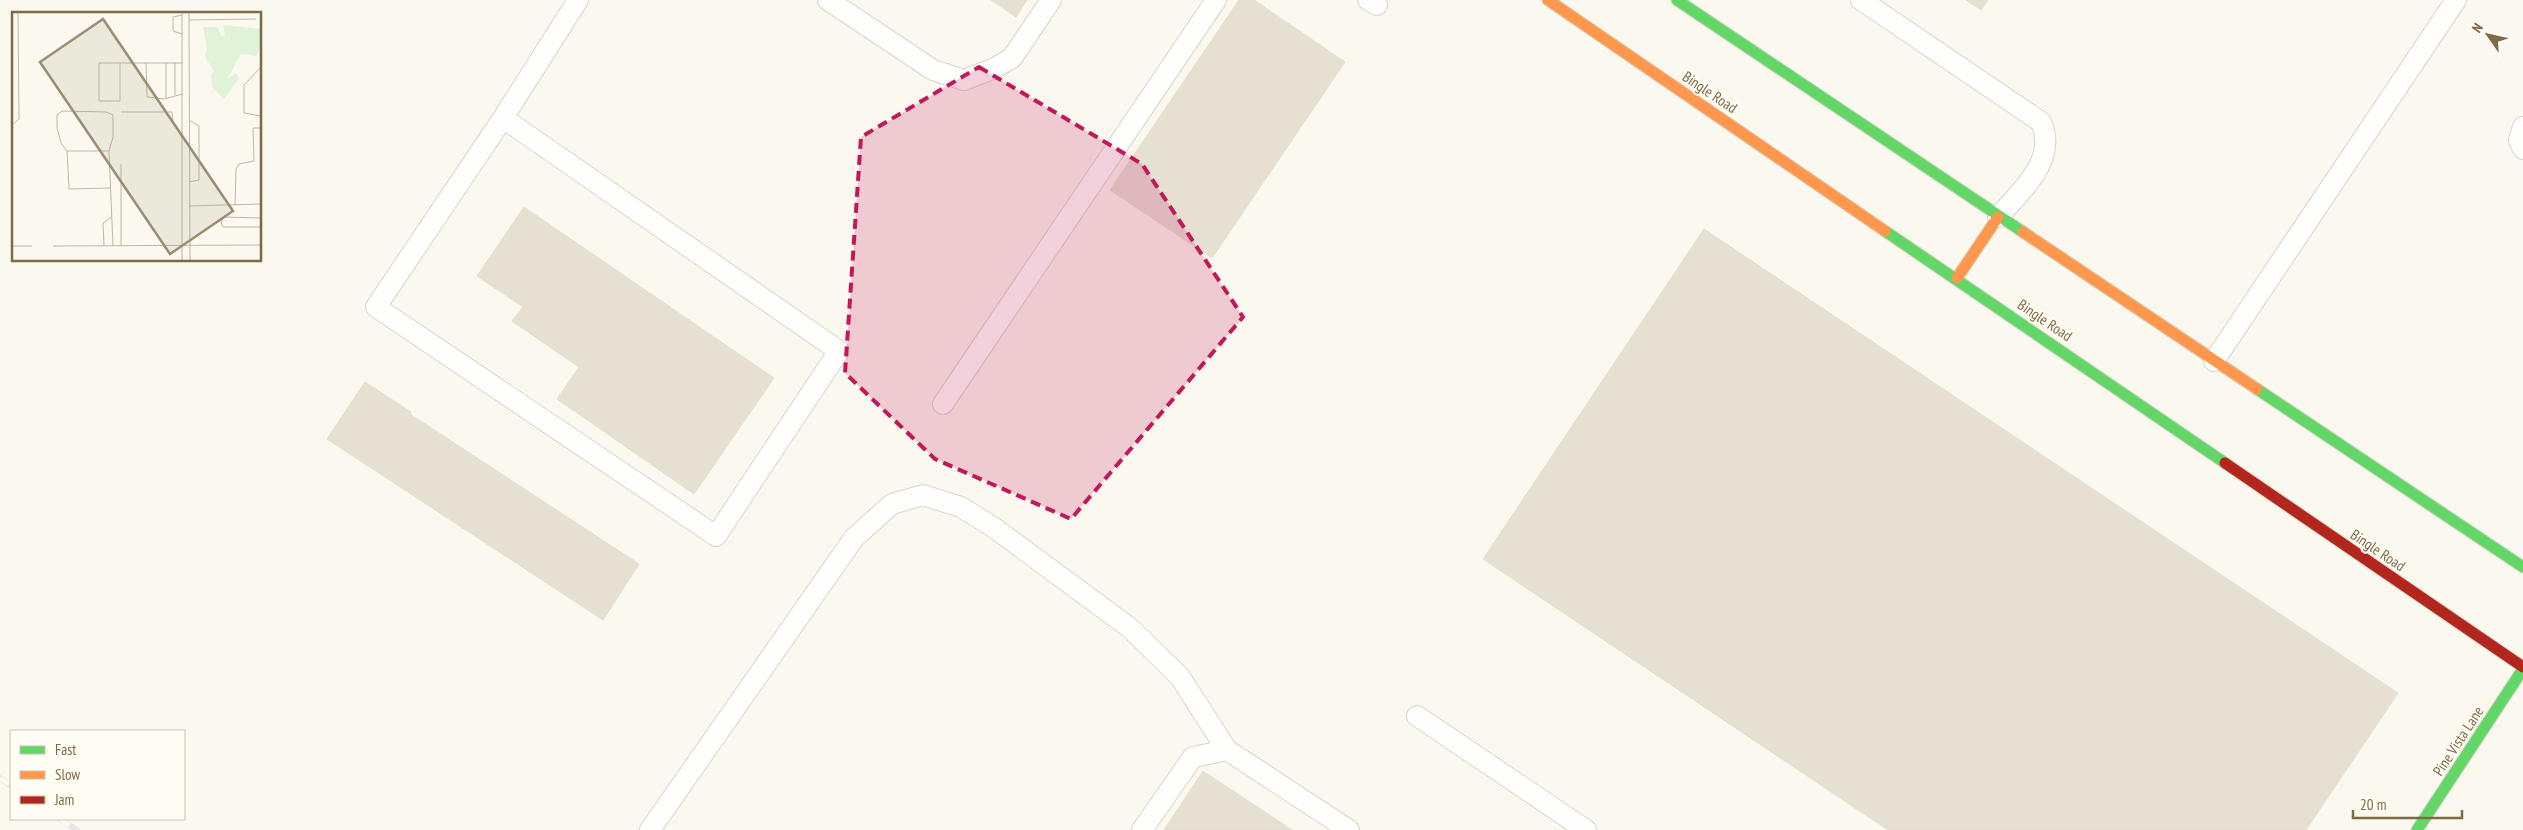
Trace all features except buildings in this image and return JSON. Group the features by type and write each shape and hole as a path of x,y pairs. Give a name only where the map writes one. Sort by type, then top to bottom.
{"main road":[{"name":"Bingle Road","path":"1548,0 2523,668"},
{"path":"1677,0 1998,217 2523,567"},
{"path":"1956,278 1998,217"},
{"name":"Pine Vista Lane","path":"2417,830 2523,668"}],"lane":[{"path":"503,118 840,350 716,536 376,306 503,118 578,0"},
{"path":"828,0 933,70 964,80 995,68 1012,58 1051,0"},
{"path":"943,404 1216,0"},
{"path":"1861,0 2041,122 2046,141 2042,162 2037,172 1998,217"},
{"path":"2214,361 2456,0"},
{"path":"2523,127 2519,140 2523,150"},
{"path":"650,830 854,538 892,504 923,495 960,507 993,527 1130,628 1180,677 1227,750 1349,830"},
{"path":"1417,716 1586,830"},
{"path":"1142,830 1193,757 1227,750"}],"highlighted area":[{"path":"979,67 1142,164 1243,317 1071,519 935,459 845,373 861,137"}],"railway":[{"path":"0,778 10,785"},
{"path":"62,820 77,830"}],"traffic: fast":[{"path":"1677,0 2023,232"},
{"path":"1885,231 2225,463"},
{"path":"2257,389 2523,567"},
{"path":"2417,830 2523,669"}],"traffic: slow":[{"path":"1548,0 1885,231"},
{"path":"1957,278 1998,217"},
{"path":"2023,232 2257,389"}],"traffic: jam":[{"path":"2225,463 2523,667"}]}
